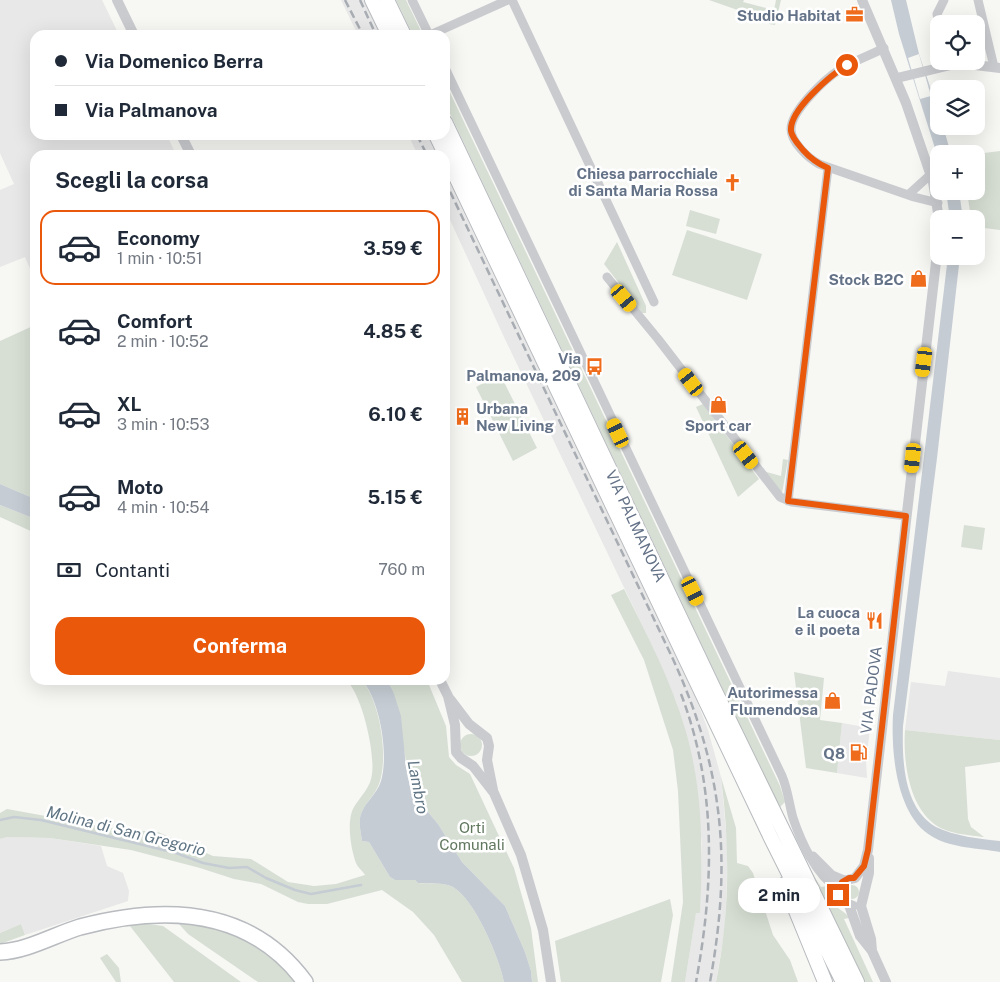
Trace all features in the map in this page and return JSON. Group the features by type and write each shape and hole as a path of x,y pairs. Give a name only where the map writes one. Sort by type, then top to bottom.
{"highway":[{"path":"372,0 387,30"},
{"path":"387,0 402,30"},
{"name":"VIA PALMANOVA","path":"450,133 714,689 856,982"},
{"name":"VIA PALMANOVA","path":"450,164 771,838 843,982"},
{"path":"771,838 785,884 825,982"},
{"path":"0,952 12,950 79,928 118,919 185,915 219,921 248,933 282,956 305,982"}],"street":[{"path":"117,0 132,30"},
{"path":"412,0 427,30"},
{"path":"440,30 508,0"},
{"path":"512,0 654,302"},
{"path":"862,0 897,78 930,175 908,195"},
{"path":"937,15 944,0"},
{"path":"978,0 997,67"},
{"path":"884,48 842,68 826,80 801,108 794,119 791,129 795,140 816,162 828,168 908,195 938,203"},
{"path":"897,78 931,70"},
{"name":"VIA PALMANOVA","path":"450,79 782,776 794,822 809,853 832,875 846,882 840,900 849,906"},
{"path":"788,501 828,168"},
{"path":"937,200 938,210"},
{"name":"VIA PADOVA","path":"846,882 864,866 868,850 936,265"},
{"path":"607,277 658,339 780,497 788,501 906,516"},
{"path":"442,685 448,696 469,724 487,739 487,760 494,793 527,871 543,930 551,982"},
{"path":"448,696 455,725 456,753 473,766 494,793"},
{"path":"455,741 464,730 478,730"},
{"path":"466,761 479,760 488,750"},
{"name":"VIA PADOVA","path":"861,902 865,896 870,868 868,850"},
{"path":"846,882 862,882 865,889"},
{"path":"872,951 871,939 861,902 849,906 860,936 872,951 886,982"}],"shaded area":[{"path":"0,0 102,0 117,30 30,30 30,140 169,140 174,150 30,150 30,268 25,257 0,267 0,190 14,184 0,153"},
{"path":"341,0 364,0 379,30 356,30"},
{"path":"891,0 906,0 919,54 930,86 930,132 899,34"},
{"path":"931,135 946,135 948,145 934,145"},
{"path":"410,140 430,140 434,150 416,150"},
{"path":"450,183 697,701 708,730 721,777 728,852 725,928 716,982 685,982 696,912 700,912 702,844 694,768 676,701 653,648 450,220"},
{"path":"947,200 960,200 962,210 949,210"},
{"path":"947,265 959,265 903,726 903,753 904,767 911,795 925,819 936,827 951,833 1000,841 1000,852 940,841 921,828 911,815 898,782 893,747 893,715"},
{"path":"0,484 30,497 30,517 0,505"},
{"path":"948,671 1000,678 1000,740 905,730 911,682 945,686"},
{"path":"365,685 390,685 401,716 406,767 412,793 438,824 462,862 505,906 525,952 531,971 532,982 504,982 497,958 485,930 470,904 453,887 445,884 418,883 415,880 395,880 390,877 369,842 362,841 360,817 381,781 384,757 378,714"},
{"path":"842,723 870,728 866,762 867,778 837,773"},
{"path":"6,837 50,838 101,846 107,866 123,873 129,891 128,901 25,935 21,924 0,933 0,839"}],"green space":[{"path":"396,0 406,0 421,30 411,30"},
{"path":"709,0 744,0 743,2 774,10 776,0 781,0 775,25 769,24 769,21"},
{"path":"450,93 780,786 785,802 779,808 450,114"},
{"path":"1000,151 1000,230 985,228 985,210 970,210 968,200 985,200 985,153"},
{"path":"690,210 720,219 716,234 686,226"},
{"path":"687,230 762,254 747,300 672,275"},
{"path":"617,242 646,306 646,313 642,313 604,264"},
{"path":"30,327 30,497 0,484 0,341"},
{"path":"500,374 537,448 513,461 476,387"},
{"path":"703,404 759,479 738,497 696,407"},
{"path":"783,459 788,460 782,493 763,471 781,476"},
{"path":"0,505 30,517 30,531 0,517"},
{"path":"964,525 985,528 982,550 961,547"},
{"path":"624,589 674,695 692,754 696,777 701,844 700,913 696,913 685,982 671,982 683,902 678,791 673,750 644,660 611,595"},
{"path":"794,672 824,678 820,720 842,723 837,773 806,768"},
{"path":"350,685 365,685 368,690 378,715 383,745 382,773 379,784 360,817 362,841 369,842 390,877 395,880 415,880 418,883 445,884 453,887 461,894 470,904 485,930 497,958 504,982 462,982 434,935 413,912 382,890 327,904 308,904 298,902 261,884 234,879 131,850 50,838 7,837 0,839 0,813 7,809 117,829 158,832 213,856 251,859 288,882 314,886 336,884 365,875 357,865 354,857 351,843 350,819 354,807 371,779 372,764 366,724"},
{"name":"Orti Comunali","path":"390,685 429,685 446,726 449,757 456,765 470,774 514,868 531,928 538,982 532,982 531,971 525,952 505,906 462,862 438,824 412,793 393,691"},
{"path":"905,730 1000,740 1000,762 965,767 968,819 971,827 984,837 944,830 933,823 925,814 918,804 909,780 906,767"},
{"path":"471,734 479,737 482,745 479,753 471,756 463,753 460,745 463,737"},
{"path":"721,777 736,828 737,863 748,866 753,873 773,935 790,960 798,982 716,982 724,931 727,880 726,829"},
{"path":"804,862 821,887 827,886 829,888 836,906 849,918 844,919 873,982 864,982"},
{"path":"849,885 855,885 859,892 855,899 849,899 845,895 845,889"},
{"path":"670,899 673,915 661,982 561,982 555,941"},
{"path":"126,921 163,926 241,982 174,982"},
{"path":"21,924 25,935 0,944 0,933"},
{"path":"179,924 214,928 238,936 270,955 280,963 296,982 258,982 188,934"},
{"path":"107,954 119,968 121,982 116,982 100,958"}],"pier":[{"path":"919,54 930,96 920,99 908,58"}],"waterway":[{"name":"Molina di San Gregorio","path":"0,820 14,817 41,820 176,853 203,863 229,868 247,867 266,878 295,890 311,894 361,885"}],"railway":[{"path":"345,0 360,30"},
{"path":"360,0 374,30"},
{"path":"420,140 424,150"},
{"path":"450,191 672,657 703,738 713,778 719,816 721,856 721,896 710,982"},
{"path":"681,694 693,729 701,765 709,837 706,909 696,982"}],"place":[{"name":"Studio Habitat","path":"855,15"},
{"name":"Chiesa parrocchiale di Santa Maria Rossa","path":"732,182"},
{"name":"Stock B2C","path":"918,279"},
{"name":"Via Palmanova, 209","path":"595,367"},
{"name":"Sport car","path":"718,404"},
{"name":"Urbana New Living","path":"462,417"},
{"name":"La cuoca e il poeta","path":"874,621"},
{"name":"Autorimessa Flumendosa","path":"832,701"},
{"name":"Q8","path":"859,753"}],"route":[{"path":"838,895 838,889 842,882 849,878 854,878 864,866 868,850 906,516 788,501 828,168 810,158 794,138 791,126 808,98 826,80 847,65"}],"water label":[{"name":"Lambro","path":"418,787"}]}
